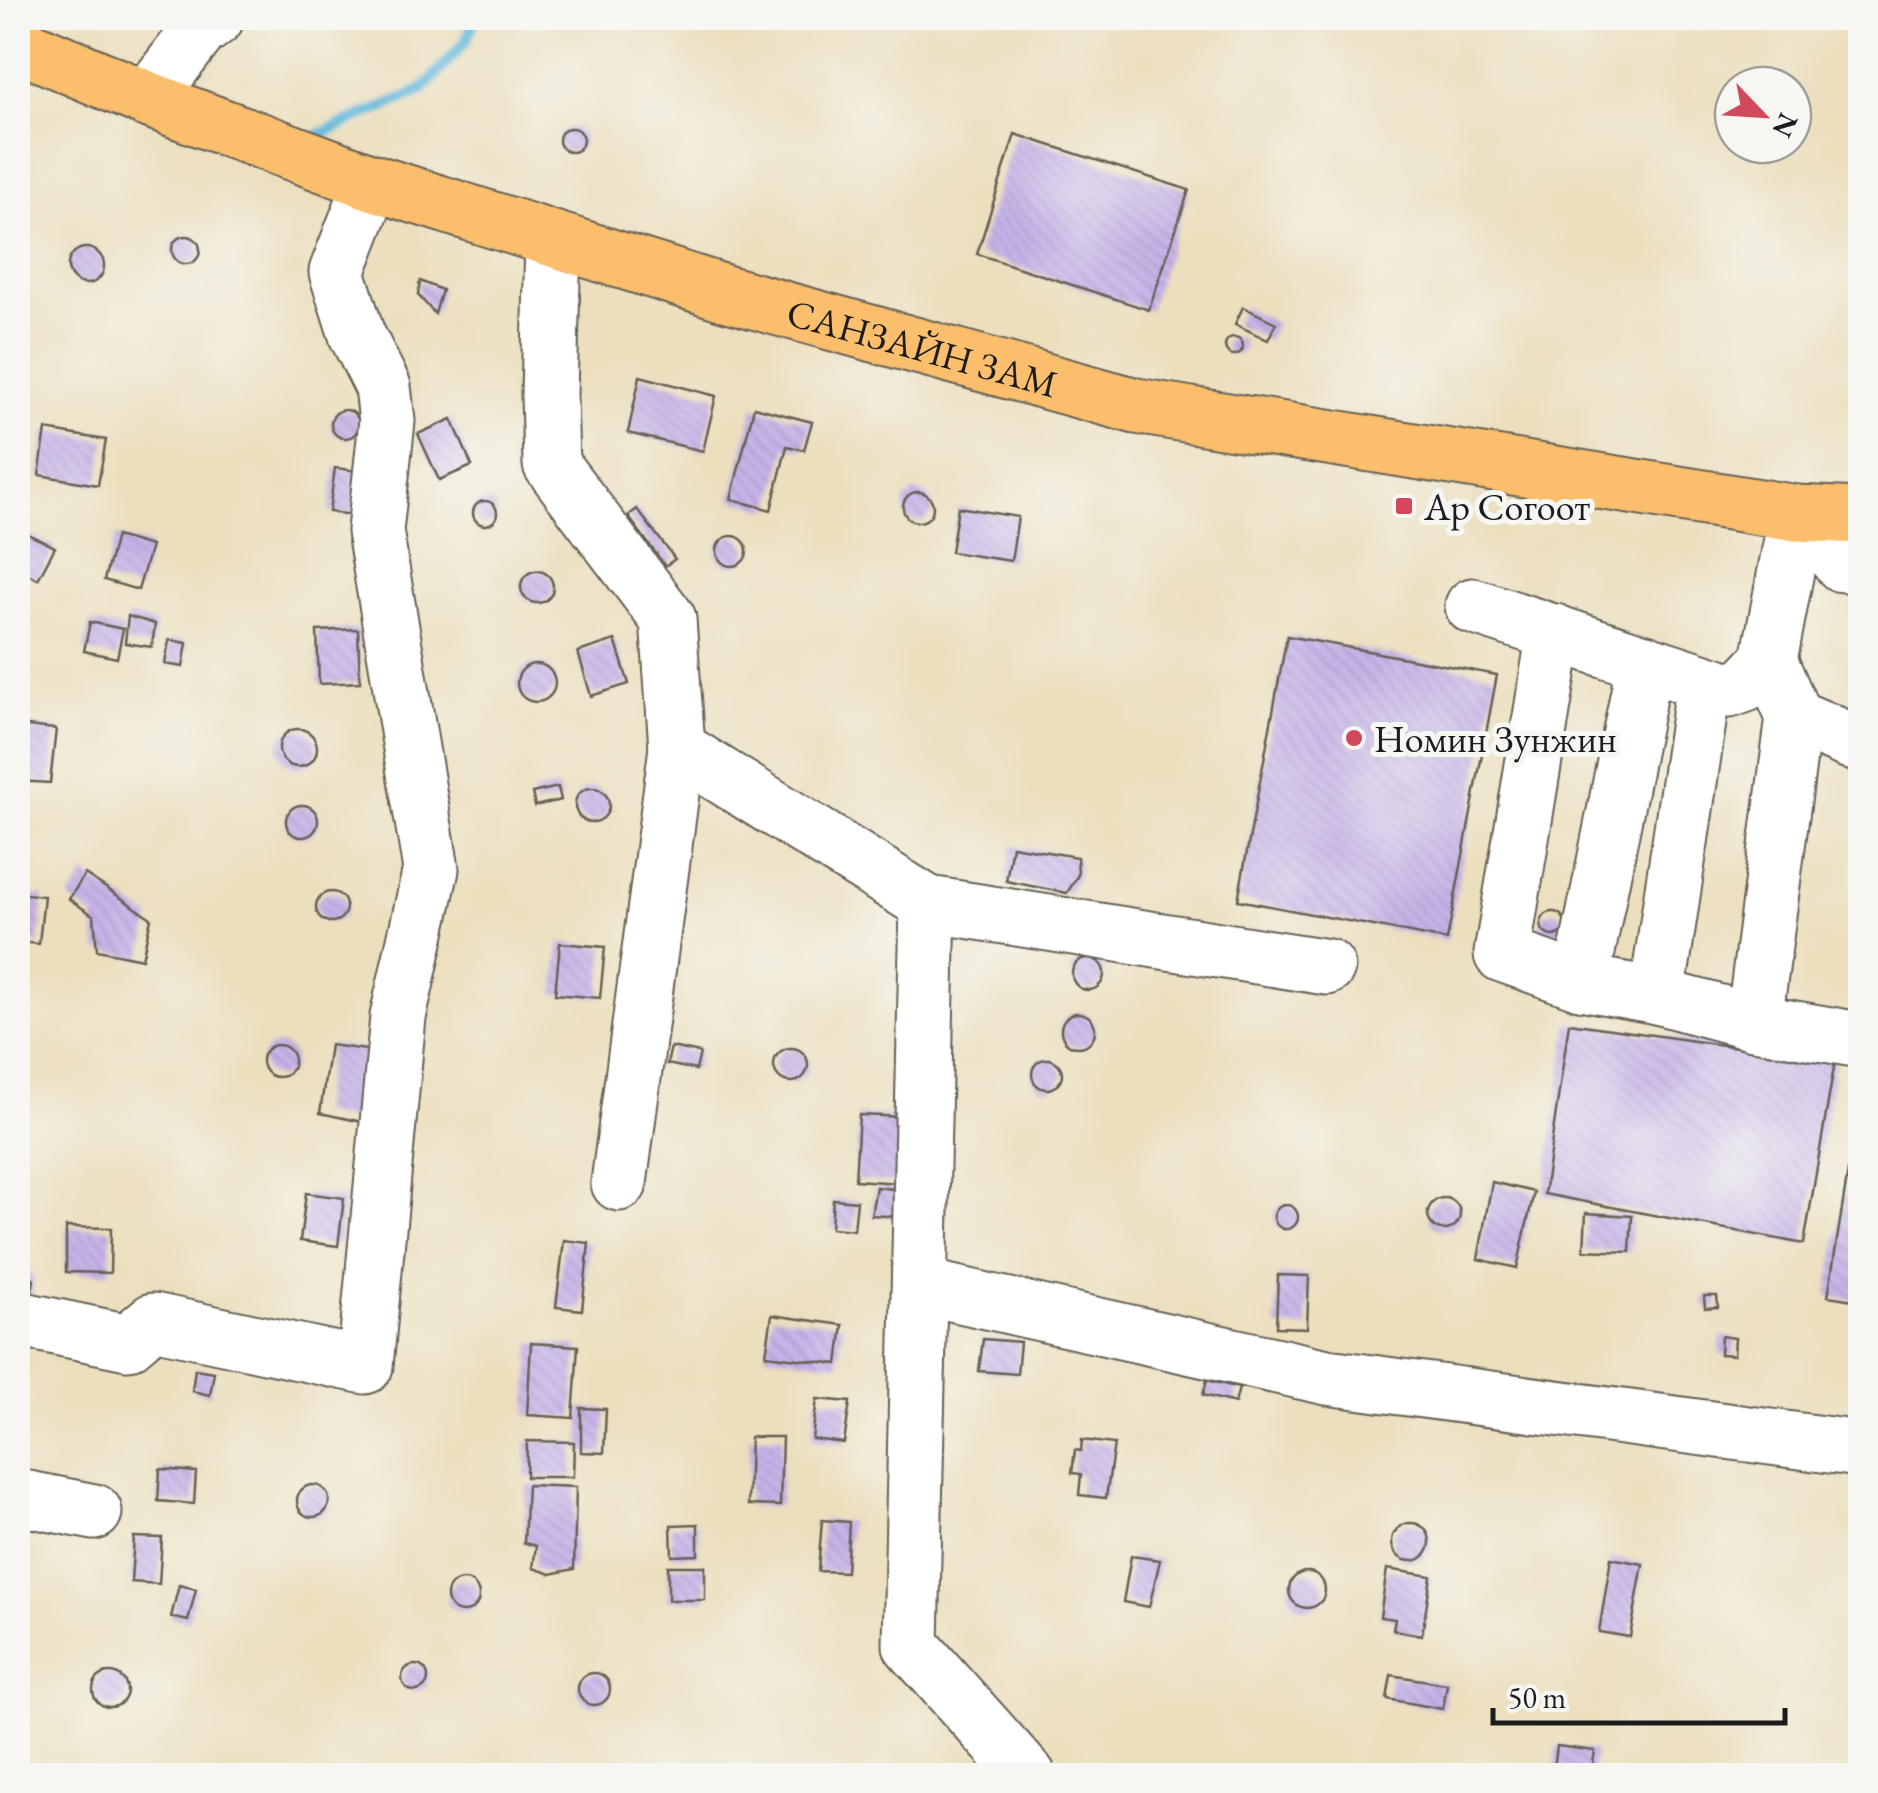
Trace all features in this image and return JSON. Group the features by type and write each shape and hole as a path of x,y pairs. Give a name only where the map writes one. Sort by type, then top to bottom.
{"main road":[{"name":"САНЗАЙН ЗАМ","path":"18,44 148,99 372,182 724,293 1136,406 1797,513 1856,556"}],"street":[{"path":"148,99 200,30 216,18"},
{"path":"18,1318 128,1342 153,1321 365,1366 398,1017 431,869 376,530 387,421 383,387 356,336 337,272 372,182"},
{"path":"552,240 550,464 668,619 678,748 619,1183"},
{"path":"1473,606 1729,690 1746,684 1768,660 1797,513"},
{"path":"1555,632 1502,954 1581,982 1657,996 1754,1022 1860,1035"},
{"path":"1754,1022 1794,717 1768,660"},
{"path":"1581,982 1645,662"},
{"path":"1657,996 1704,682"},
{"path":"1794,717 1860,745"},
{"path":"678,748 928,904 1326,967"},
{"path":"928,904 911,1645 1028,1776"},
{"path":"920,1286 1326,1377 1860,1448"},
{"path":"18,1497 94,1512"}],"building":[{"path":"18,111 26,114 18,136"},
{"path":"571,128 580,131 580,149 571,152 562,149 559,140 562,131"},
{"path":"1015,134 1189,190 1149,310 977,254"},
{"path":"186,236 196,240 200,250 196,260 186,264 176,260 172,250 176,240"},
{"path":"86,248 98,254 104,266 98,278 86,284 74,278 68,266 74,254"},
{"path":"420,281 442,290 435,314 418,295"},
{"path":"1243,307 1276,323 1268,340 1235,324"},
{"path":"1234,337 1243,346 1234,355 1225,346"},
{"path":"640,376 716,396 703,451 628,433"},
{"path":"754,407 812,422 804,450 787,446 771,510 731,499"},
{"path":"345,410 355,414 359,424 355,434 345,438 335,434 331,424 335,414"},
{"path":"452,419 472,466 439,480 418,434"},
{"path":"46,430 106,440 98,485 39,475"},
{"path":"335,468 366,472 361,516 329,512"},
{"path":"918,492 928,497 933,507 928,517 918,522 908,517 903,507 908,497"},
{"path":"485,501 494,504 494,522 485,525 476,522 473,513 476,504"},
{"path":"958,507 1018,517 1011,561 951,552"},
{"path":"637,509 675,559 665,566 628,516"},
{"path":"28,534 55,547 38,579 18,569 18,554"},
{"path":"116,536 151,546 138,590 104,580"},
{"path":"732,536 746,545 747,551 738,565 732,566 718,557 717,551 726,537"},
{"path":"537,571 548,576 553,587 548,598 537,603 526,598 521,587 526,576"},
{"path":"128,616 155,624 152,647 125,643"},
{"path":"90,622 123,629 117,658 84,651"},
{"path":"358,629 360,682 319,684 317,631"},
{"path":"1287,636 1497,675 1447,940 1238,900"},
{"path":"169,640 187,643 183,667 165,664"},
{"path":"615,640 629,684 591,696 578,652"},
{"path":"536,664 550,669 555,683 550,697 536,702 522,697 517,683 522,669"},
{"path":"18,725 56,729 50,783 18,781"},
{"path":"298,729 311,735 317,748 311,761 298,767 285,761 279,748 285,735"},
{"path":"558,787 561,800 535,806 532,793"},
{"path":"592,788 604,793 609,805 604,817 592,822 580,817 575,805 580,793"},
{"path":"302,805 313,810 318,821 313,832 302,837 291,832 286,821 291,810"},
{"path":"18,807 23,807 22,844 18,844"},
{"path":"1012,846 1077,857 1078,875 1067,893 1006,881"},
{"path":"85,874 151,918 142,959 97,950 94,916 69,899"},
{"path":"331,892 342,896 346,907 342,918 331,922 320,918 316,907 320,896"},
{"path":"18,893 44,896 39,944 18,942"},
{"path":"1553,912 1565,924 1553,936 1541,924"},
{"path":"560,943 605,947 600,998 555,994"},
{"path":"1088,958 1099,963 1104,974 1099,985 1088,990 1077,985 1072,974 1077,963"},
{"path":"1078,1013 1090,1018 1095,1030 1090,1042 1078,1047 1066,1042 1061,1030 1066,1018"},
{"path":"1569,1023 1835,1061 1804,1244 1544,1194"},
{"path":"278,1045 289,1050 294,1061 289,1072 278,1077 267,1072 262,1061 267,1050"},
{"path":"330,1045 374,1051 362,1122 320,1113"},
{"path":"671,1047 700,1053 696,1070 667,1064"},
{"path":"791,1048 803,1053 808,1065 803,1077 791,1082 779,1077 774,1065 779,1053"},
{"path":"1047,1059 1058,1063 1062,1074 1058,1085 1047,1089 1036,1085 1032,1074 1036,1063"},
{"path":"1860,1109 1860,1301 1828,1296"},
{"path":"859,1115 903,1117 899,1183 855,1180"},
{"path":"1492,1182 1534,1192 1517,1268 1478,1259"},
{"path":"876,1187 902,1190 902,1217 871,1215"},
{"path":"306,1193 344,1198 338,1246 300,1241"},
{"path":"1444,1198 1455,1203 1460,1214 1455,1225 1444,1230 1433,1225 1428,1214 1433,1203"},
{"path":"833,1199 857,1201 854,1230 831,1228"},
{"path":"1286,1205 1295,1208 1295,1226 1286,1229 1277,1226 1274,1217 1277,1208"},
{"path":"1586,1213 1632,1216 1630,1252 1584,1250"},
{"path":"66,1227 111,1228 110,1273 66,1272"},
{"path":"564,1240 589,1243 582,1310 556,1307"},
{"path":"18,1264 34,1280 31,1295 18,1303"},
{"path":"1278,1275 1309,1276 1307,1328 1276,1327"},
{"path":"1704,1296 1717,1296 1718,1307 1705,1308"},
{"path":"772,1315 843,1325 838,1364 766,1355"},
{"path":"1721,1336 1735,1338 1734,1355 1720,1354"},
{"path":"983,1339 1020,1342 1017,1374 979,1371"},
{"path":"531,1343 578,1346 573,1418 527,1415"},
{"path":"195,1369 214,1372 210,1395 192,1391"},
{"path":"1207,1380 1239,1388 1235,1403 1203,1395"},
{"path":"817,1399 850,1402 844,1443 812,1439"},
{"path":"581,1408 606,1409 604,1453 581,1452"},
{"path":"750,1437 782,1437 780,1506 748,1505"},
{"path":"1082,1440 1114,1444 1106,1498 1079,1495 1081,1474 1072,1473 1075,1450 1081,1451"},
{"path":"527,1441 574,1442 573,1477 526,1477"},
{"path":"160,1469 196,1472 194,1504 158,1501"},
{"path":"313,1485 324,1490 329,1501 324,1512 313,1517 302,1512 297,1501 302,1490"},
{"path":"527,1485 576,1487 574,1569 551,1574 533,1568 536,1546 524,1543"},
{"path":"822,1520 849,1522 846,1572 818,1571"},
{"path":"1411,1523 1424,1529 1430,1542 1424,1555 1411,1561 1398,1555 1392,1542 1398,1529"},
{"path":"698,1524 698,1555 672,1556 671,1525"},
{"path":"134,1537 162,1538 159,1584 131,1582"},
{"path":"1131,1556 1160,1560 1149,1607 1123,1602"},
{"path":"1611,1558 1643,1564 1630,1637 1599,1632"},
{"path":"668,1566 705,1566 705,1600 668,1600"},
{"path":"1387,1569 1431,1576 1422,1635 1393,1630 1395,1619 1380,1617"},
{"path":"1307,1572 1319,1578 1325,1590 1319,1602 1307,1608 1295,1602 1289,1590 1295,1578"},
{"path":"463,1580 474,1585 479,1596 474,1607 463,1612 452,1607 447,1596 452,1585"},
{"path":"179,1585 196,1589 188,1621 171,1617"},
{"path":"415,1665 424,1669 428,1678 424,1687 415,1691 406,1687 402,1678 406,1669"},
{"path":"110,1673 122,1678 127,1690 122,1702 110,1707 98,1702 93,1690 98,1678"},
{"path":"594,1673 605,1678 610,1689 605,1700 594,1705 583,1700 578,1689 583,1678"},
{"path":"1391,1675 1447,1684 1443,1709 1387,1699"},
{"path":"1557,1746 1595,1751 1591,1776 1553,1776"}],"waterway":[{"path":"309,139 422,90 466,41 475,18"}],"place":[{"name":"Ар Согоот","path":"1404,506"},
{"name":"Номин Зунжин","path":"1354,738"}]}
